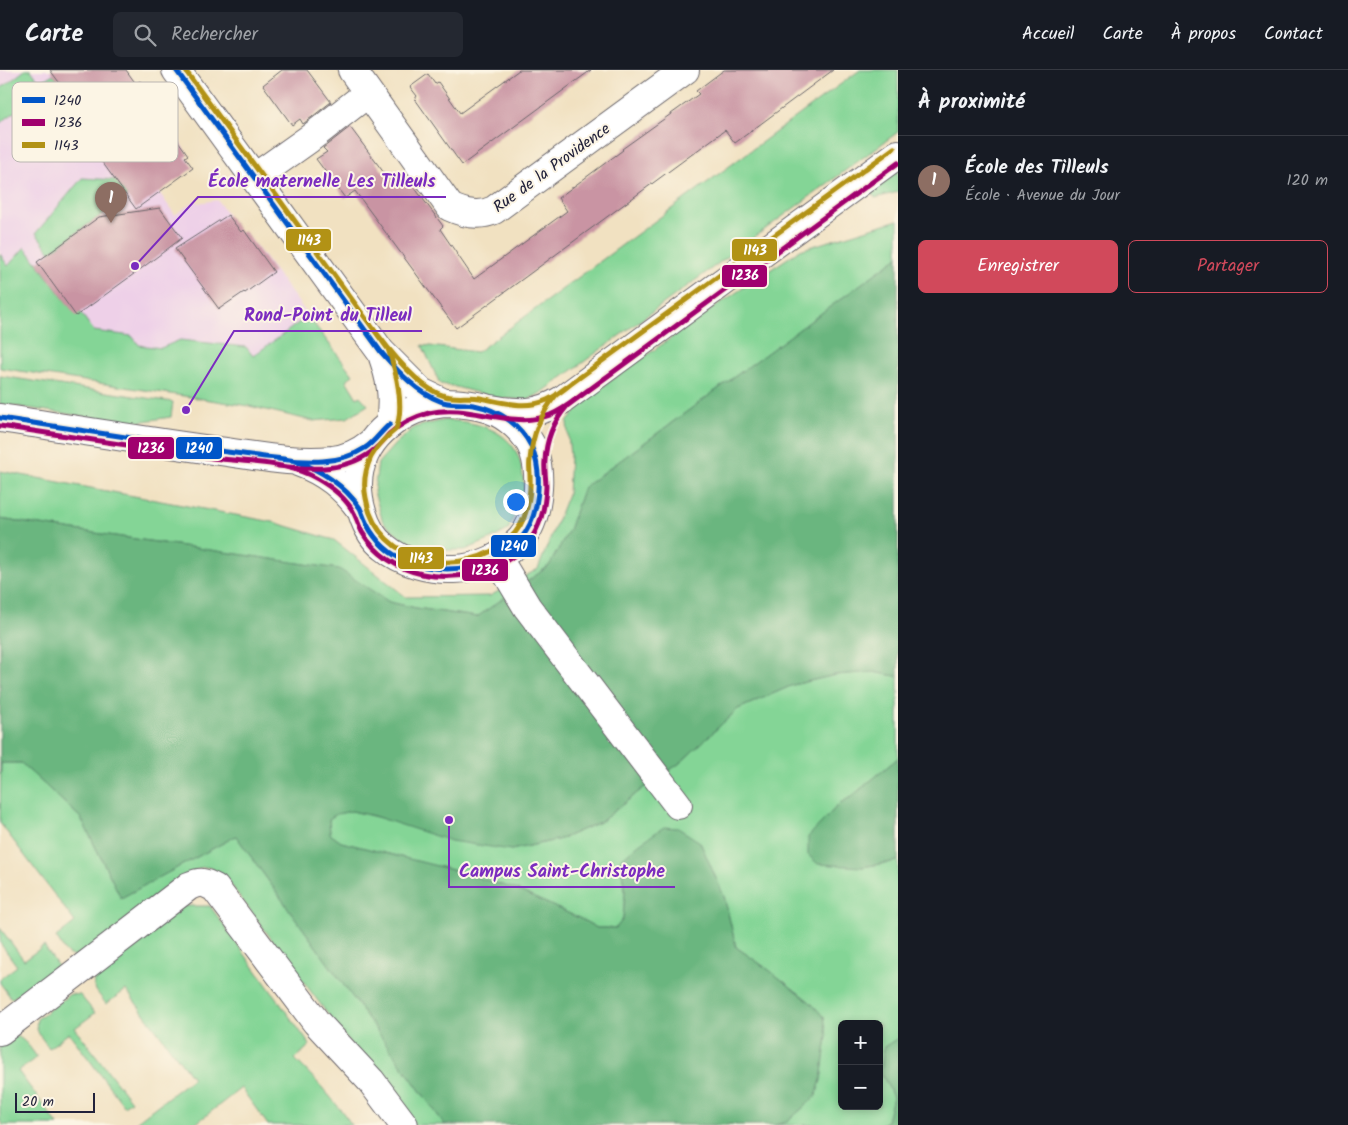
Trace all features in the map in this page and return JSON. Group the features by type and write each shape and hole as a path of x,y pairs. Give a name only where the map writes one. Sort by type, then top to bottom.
{"main road":[{"path":"176,70 381,352 421,392 444,403"},
{"name":"Rue de la Providence","path":"352,70 450,207 467,213 484,214 494,210 685,70"},
{"path":"254,178 309,139 368,93"},
{"path":"0,418 206,449 292,460 318,461 347,457 371,443 390,424 409,412 420,408 444,403 468,404 509,412 535,412 546,409 562,400 898,154"},
{"path":"381,352 390,380 393,408 390,424"},
{"path":"537,464 545,427 553,411 562,400"},
{"path":"371,443 362,460 357,491 364,518 376,540 395,556 425,567 454,569 474,567 497,557 522,538 534,512 538,494 537,464 534,451 528,440 512,423 490,409"},
{"path":"292,460 313,468 336,482 348,493 361,510"},
{"path":"497,557 527,607 678,805"},
{"path":"0,1031 189,886 205,882 215,888 316,1022 371,1081 404,1125"}],"shaded area":[{"path":"0,70 126,70 135,82 12,82 12,162 178,162 178,139 193,168 159,192 175,215 196,200 198,203 217,200 230,218 227,242 244,230 353,375 0,335"}],"green space":[{"path":"25,70 31,70 40,82 12,82 12,114 0,123 0,89"},
{"path":"860,70 898,70 898,132 544,391 528,400 498,398 440,384 422,345 477,352"},
{"path":"53,74 58,81 57,82 40,82"},
{"path":"898,169 898,192 875,198 870,190"},
{"path":"82,178 132,181 137,189 50,252 36,233"},
{"path":"898,220 898,257 584,487 569,530 549,566 477,617 389,602 338,569 0,519 0,471 273,522 334,540 406,597 490,596 538,569 568,494 570,456 567,422 592,394 719,304 800,250"},
{"path":"25,247 76,315 80,312 94,331 132,336 139,345 161,348 180,340 246,347 253,356 308,316 353,375 346,380 357,398 360,396 368,405 347,418 313,421 249,406 0,368 0,254 8,266"},
{"path":"898,257 898,678 873,672 835,675 793,685 738,709 680,763 642,789 602,821 561,839 511,850 451,841 374,816 352,811 337,814 329,819 330,834 341,842 453,870 515,889 597,928 616,928 623,919 625,891 620,860 639,844 664,827 678,828 700,842 724,896 736,947 810,1002 824,1017 827,1036 821,1080 816,1096 787,1122 775,1125 445,1125 236,836 121,898 81,818 21,763 1,763 0,774 0,519 339,569 389,602 477,617 549,566 569,530 584,487"},
{"path":"0,376 173,402 171,417 130,423 0,404"},
{"path":"445,420 483,426 505,438 513,446 519,457 524,481 523,494 508,530 465,550 432,550 405,540 383,522 374,492 378,463 396,443 415,427"},
{"path":"873,672 898,678 898,758 851,797 840,803 808,838 862,867 898,861 898,1038 884,1047 883,1055 883,1020 838,1020 838,1110 883,1110 883,1076 893,1097 887,1121 880,1125 775,1125 787,1122 816,1096 821,1080 827,1036 824,1018 810,1002 736,947 724,896 620,860 625,891 623,919 616,928 597,928 515,889 452,870 341,842 330,834 329,819 336,814 352,811 511,850 561,839 602,821 642,789 680,763 738,709 793,685 835,675"},
{"path":"898,758 898,861 862,867 818,864 808,855 808,837 840,803 851,797"},
{"path":"1,763 21,763 81,818 121,898 236,836 445,1125 411,1125 225,877 212,868 197,869 81,957 68,954 56,937 75,922 0,823"},
{"path":"183,906 210,906 310,1045 295,1059 325,1091 352,1125 268,1125 241,1088 194,1125 132,1125 193,1078 126,990 106,1004 95,988 94,980 98,970"},
{"path":"0,928 24,960 44,946 57,965 57,967 13,998 11,998 0,983 0,979 17,966 0,943"},
{"path":"70,994 80,995 95,1013 75,1028 131,1101 124,1106 69,1033 49,1048 39,1034 36,1023 37,1019"},
{"path":"16,1036 25,1042 37,1057 18,1071 58,1125 3,1125 0,1121 0,1044"},
{"path":"898,1038 898,1125 880,1125 887,1121 893,1097 883,1076 884,1047"}],"building":[{"path":"50,70 126,70 135,82 59,82"},
{"path":"282,70 307,70 331,102 303,124 300,119 292,125 263,85"},
{"path":"519,70 591,70 462,165 415,99 417,96 410,87 428,74 435,84 438,82 460,113"},
{"path":"724,70 833,70 735,143 725,130 456,328 355,191 345,198 316,159 327,152 323,148 350,127 390,181 403,172 443,226 440,229 474,279 567,211 558,198 699,94 696,91"},
{"path":"178,141 188,155 185,157 193,168 136,209 102,162 178,162"},
{"path":"160,208 182,238 76,316 37,262 99,217"},
{"path":"228,215 241,232 244,230 274,272 219,309 175,249"}],"transit line":[{"name":"1240","path":"0,418 284,459 304,464 331,479 347,492 360,508 373,534 390,552 403,560 417,565 447,569 477,565 508,551 526,532 536,506 538,472 531,446 522,432 501,415 492,411 475,405 447,403 431,397 415,387 394,366 381,352 176,70"},
{"name":"1143","path":"185,70 388,349 400,399 399,420 396,429 385,438 373,453 366,472 365,493 373,521 387,539 404,552 425,560 447,562 470,559 491,551 510,538 520,525 529,501 530,462 535,434 546,409 557,394 894,148"},
{"name":"1236","path":"0,426 213,458 288,467 310,475 333,489 353,511 367,540 380,554 396,564 413,572 435,576 473,574 509,559 526,546 536,531 542,514 545,496 547,446 555,424 567,406 898,163"},
{"name":"1143","path":"378,335 408,371 427,387 445,396 476,397 522,405 539,403 551,398 578,378"},
{"name":"1236","path":"278,466 330,468 354,462 376,448 398,427 429,413 460,411 520,420 535,419 560,410 588,390"},
{"name":"1240","path":"278,459 323,461 345,457 369,446 390,424"}],"place":[{"name":"École des Tilleuls","path":"111,223"},
{"name":"École maternelle Les Tilleuls","path":"135,266"},
{"name":"Rond-Point du Tilleul","path":"186,410"},
{"name":"Campus Saint-Christophe","path":"449,820"}]}
